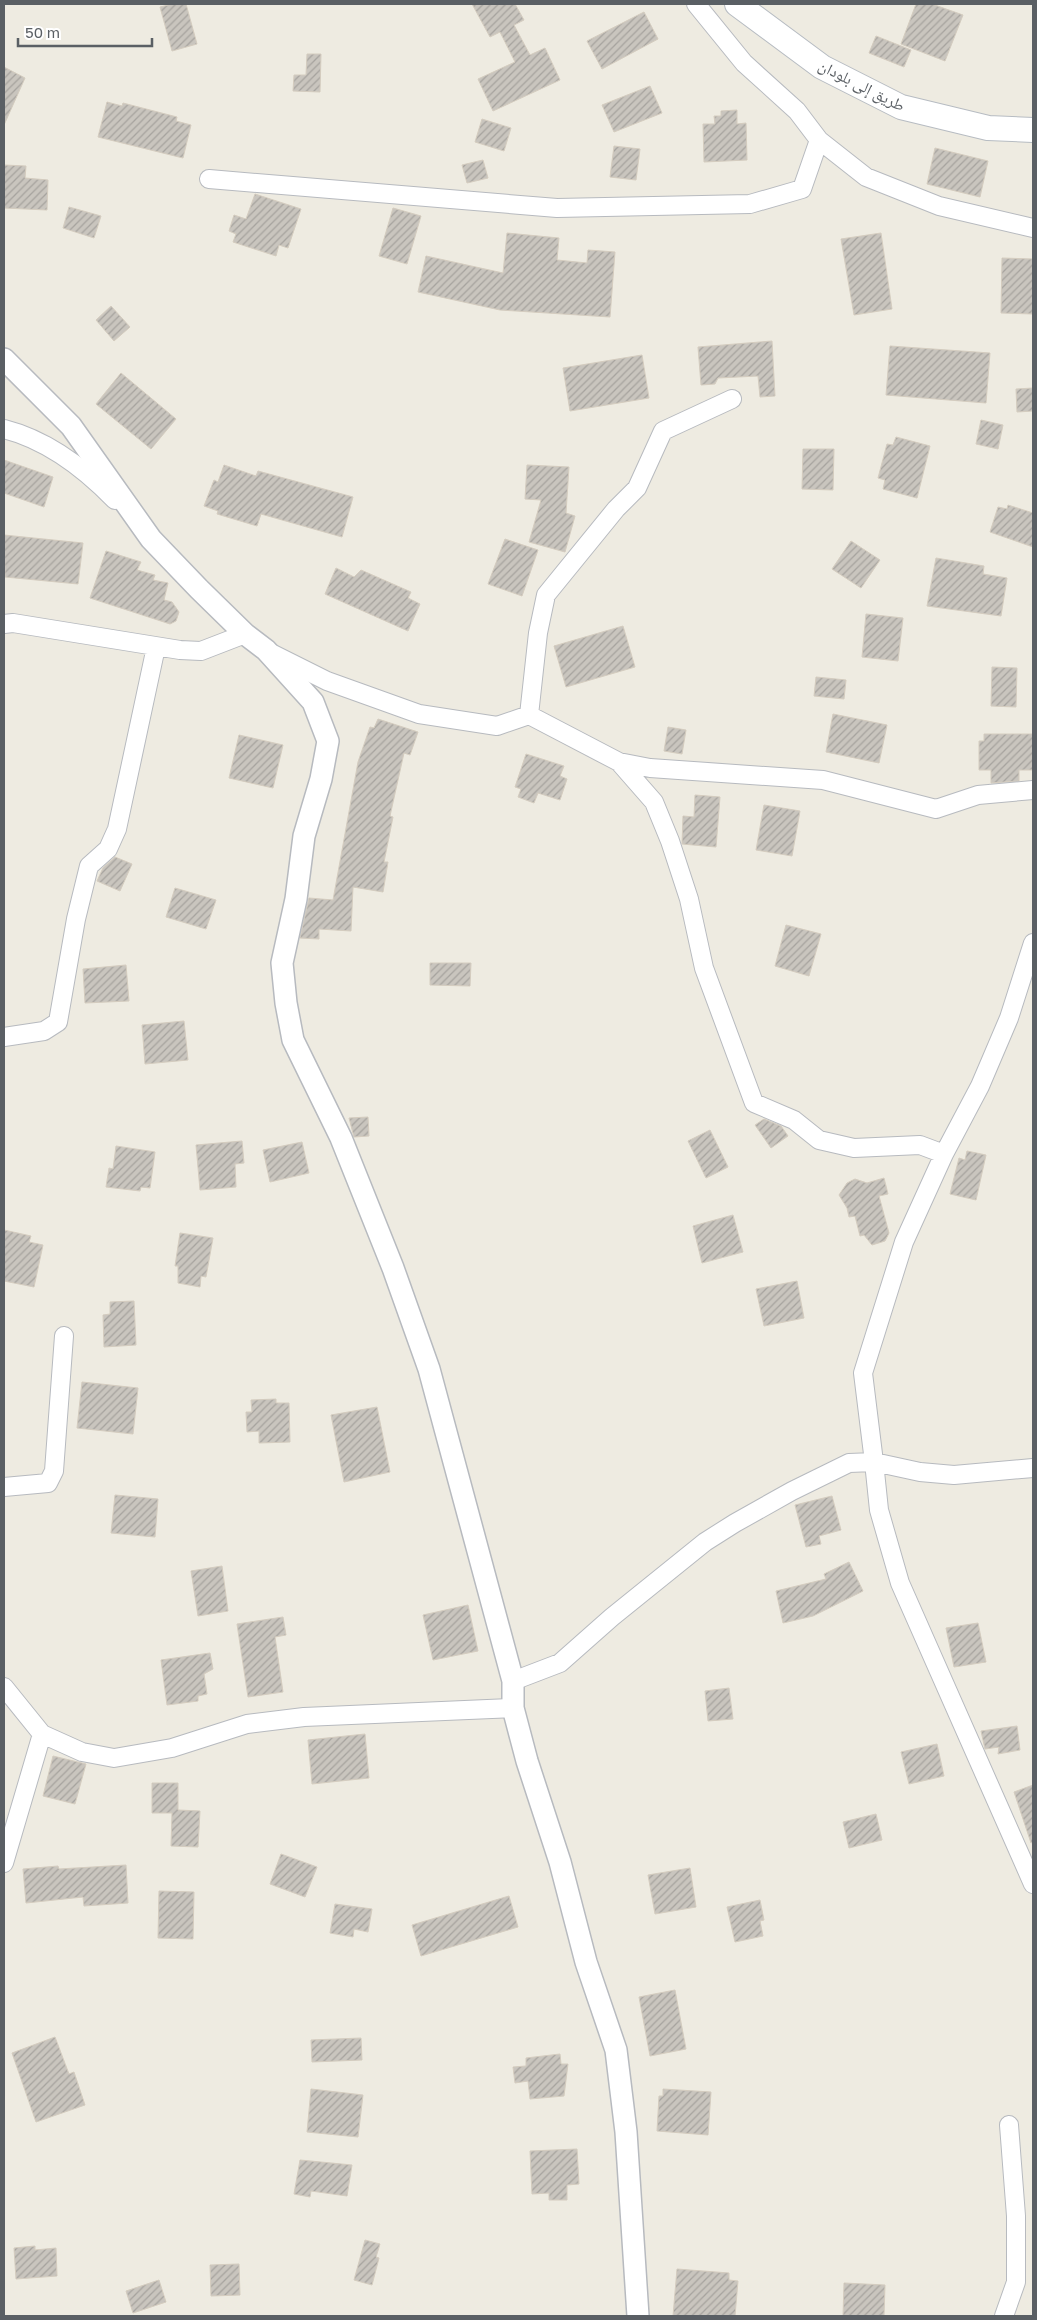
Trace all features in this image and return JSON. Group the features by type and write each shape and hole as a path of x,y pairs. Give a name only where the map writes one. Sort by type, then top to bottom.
{"main road":[{"name":"طريق إلى بلودان","path":"738,4 822,67 901,107 988,128 1033,130"}],"street":[{"path":"696,4 744,63 797,112 819,140 866,177 939,206 1033,228"},
{"path":"209,179 557,208 750,204 802,189 819,140"},
{"path":"4,358 70,426 151,538"},
{"path":"529,715 538,633 546,595 616,509 637,488 663,431 732,400"},
{"path":"4,429 49,446 95,479 245,634 266,650 327,681 419,714 497,726 529,715 618,762 650,768 823,780 936,809 978,795 1033,790"},
{"path":"4,624 13,623 156,647 201,651 245,634"},
{"path":"4,1037 44,1031 58,1022 76,918 89,866 108,849 117,829 156,647"},
{"path":"266,650 313,702 328,741 320,779 304,836 296,899 282,963 286,1003 293,1040 341,1138 393,1268 429,1369 513,1682 513,1708 527,1761 560,1862 586,1962 616,2050 626,2132 638,2316"},
{"path":"618,762 654,802 670,841 689,900 704,968 754,1103 794,1120 819,1140 854,1148 920,1145 944,1154"},
{"path":"1033,943 1009,1018 980,1086 944,1154 904,1242 863,1373 879,1510 900,1584 1033,1884"},
{"path":"4,1487 48,1483 54,1471 64,1336"},
{"path":"513,1682 560,1663 612,1617 706,1542 735,1523 792,1491 849,1463 874,1462 920,1472 954,1475 1033,1468"},
{"path":"4,1687 42,1734 82,1752 114,1758 172,1748 246,1724 294,1718 513,1708"},
{"path":"4,1862 42,1734"},
{"path":"1004,2316 1016,2282 1016,2216 1009,2126"}],"building":[{"path":"186,4 197,44 172,51 160,7"},
{"path":"472,4 515,4 524,20 514,25 530,55 545,48 560,80 493,111 478,79 515,62 500,32 490,37"},
{"path":"916,4 932,4 963,15 945,61 901,44"},
{"path":"644,12 658,39 602,69 587,41"},
{"path":"876,36 911,50 904,67 869,53"},
{"path":"307,54 321,54 320,92 293,91 294,75 306,75"},
{"path":"4,67 25,78 4,125"},
{"path":"650,86 662,113 614,132 602,105"},
{"path":"107,102 122,106 123,103 177,117 176,121 191,125 183,158 98,137"},
{"path":"737,110 737,124 746,123 747,160 704,162 703,124 715,124 714,116 721,116 721,111"},
{"path":"482,119 511,128 504,151 475,142"},
{"path":"614,146 640,149 636,180 610,177"},
{"path":"935,148 988,161 980,197 927,184"},
{"path":"483,160 488,178 467,183 462,165"},
{"path":"4,165 26,166 25,178 48,180 47,210 4,208"},
{"path":"255,194 301,209 288,248 279,245 276,256 233,242 236,234 229,231 234,215 246,219"},
{"path":"69,207 101,216 94,238 63,228"},
{"path":"393,208 421,216 407,264 379,256"},
{"path":"507,233 559,238 557,260 587,263 588,250 615,252 610,317 500,310 418,292 426,256 503,273"},
{"path":"881,233 892,309 854,315 841,239"},
{"path":"1002,258 1033,259 1033,314 1001,313"},
{"path":"111,306 130,327 114,341 96,320"},
{"path":"772,341 775,396 760,397 758,376 718,378 715,384 701,385 698,347"},
{"path":"890,346 990,353 986,403 886,395"},
{"path":"642,355 649,398 570,411 563,368"},
{"path":"121,373 176,419 151,449 96,404"},
{"path":"1033,388 1033,411 1017,412 1016,389"},
{"path":"981,420 1003,425 998,449 976,444"},
{"path":"896,437 930,446 917,498 883,489 885,480 878,478 887,444 893,445"},
{"path":"803,449 834,449 833,490 802,489"},
{"path":"4,460 53,477 44,507 4,493"},
{"path":"224,465 256,476 258,471 353,497 342,537 261,514 257,526 217,514 218,511 204,506 214,480 218,482"},
{"path":"527,465 569,467 566,513 575,516 565,552 529,542 541,500 525,499"},
{"path":"1008,505 1033,513 1033,547 990,532 998,507 1007,509"},
{"path":"4,535 83,543 78,584 5,577"},
{"path":"505,539 538,550 522,596 488,584"},
{"path":"851,541 880,560 861,588 832,569"},
{"path":"106,551 141,562 137,570 155,575 153,580 168,583 164,600 172,602 179,612 176,621 170,624 90,598"},
{"path":"936,558 984,566 983,574 1007,578 1001,616 927,606"},
{"path":"336,568 354,577 361,570 411,592 408,598 420,604 408,631 325,594"},
{"path":"866,614 903,618 898,661 862,657"},
{"path":"623,626 635,667 566,687 554,646"},
{"path":"992,667 1017,668 1016,707 991,706"},
{"path":"816,677 846,680 844,699 814,696"},
{"path":"833,714 887,725 879,763 826,752"},
{"path":"378,719 418,732 410,755 404,753 390,816 393,817 384,862 388,862 383,892 353,887 351,931 319,929 319,939 300,938 309,898 333,900 358,762 370,727 374,728"},
{"path":"668,727 686,730 682,754 664,751"},
{"path":"984,734 1033,734 1033,770 1019,770 1019,781 991,783 991,770 979,770 979,741 984,741"},
{"path":"239,735 283,745 273,788 229,778"},
{"path":"526,754 564,766 560,776 567,779 560,800 538,793 534,803 518,797 521,789 515,787"},
{"path":"695,795 720,797 716,847 682,844 683,816 694,817"},
{"path":"764,805 800,811 792,856 756,850"},
{"path":"115,857 132,864 120,891 97,881 103,868"},
{"path":"175,888 216,900 206,929 166,917"},
{"path":"786,925 821,934 809,976 775,966"},
{"path":"430,963 471,963 470,986 430,985"},
{"path":"126,965 129,1001 85,1003 83,969"},
{"path":"184,1021 188,1060 145,1064 142,1025"},
{"path":"368,1117 369,1136 354,1137 349,1118"},
{"path":"764,1119 781,1126 788,1136 771,1148 755,1125"},
{"path":"710,1130 728,1167 706,1178 688,1141"},
{"path":"242,1141 244,1163 235,1164 236,1187 200,1190 196,1145"},
{"path":"302,1142 309,1173 270,1182 263,1150"},
{"path":"116,1146 155,1152 150,1188 141,1187 140,1191 106,1187 109,1168 113,1169"},
{"path":"967,1151 986,1155 976,1200 950,1194 959,1158 965,1160"},
{"path":"884,1178 888,1194 879,1196 889,1233 885,1241 872,1245 864,1235 860,1236 855,1216 849,1217 847,1208 839,1195 847,1183 855,1179 867,1183"},
{"path":"733,1215 743,1252 702,1263 693,1226"},
{"path":"4,1230 31,1236 29,1242 43,1245 34,1287 4,1281"},
{"path":"180,1233 213,1238 206,1277 201,1276 200,1287 178,1283 178,1266 175,1266"},
{"path":"797,1281 804,1318 764,1326 756,1289"},
{"path":"134,1301 136,1345 104,1347 103,1315 110,1314 110,1302"},
{"path":"82,1382 138,1388 133,1434 77,1428"},
{"path":"276,1399 276,1403 289,1403 290,1442 259,1443 259,1431 247,1432 246,1412 252,1412 251,1400"},
{"path":"377,1407 390,1472 344,1482 331,1415"},
{"path":"115,1495 158,1499 155,1537 111,1533"},
{"path":"832,1496 841,1530 819,1536 821,1544 806,1547 795,1505"},
{"path":"849,1562 863,1591 813,1616 783,1623 776,1591 826,1579 824,1574"},
{"path":"222,1566 228,1611 198,1616 191,1571"},
{"path":"468,1605 478,1651 433,1660 423,1615"},
{"path":"283,1617 286,1635 275,1637 283,1692 248,1697 237,1624"},
{"path":"978,1623 986,1662 954,1667 946,1628"},
{"path":"210,1653 213,1669 204,1674 207,1694 198,1696 198,1701 167,1705 161,1660"},
{"path":"729,1688 733,1719 708,1721 705,1691"},
{"path":"1017,1726 1020,1750 998,1754 999,1747 985,1749 981,1731"},
{"path":"365,1734 369,1778 312,1784 308,1740"},
{"path":"937,1744 944,1776 909,1784 901,1752"},
{"path":"53,1756 86,1764 75,1804 43,1796"},
{"path":"152,1783 178,1783 178,1810 200,1811 198,1847 171,1846 172,1813 152,1813"},
{"path":"1033,1785 1033,1842 1031,1843 1014,1792"},
{"path":"876,1814 882,1840 849,1848 843,1822"},
{"path":"281,1854 317,1867 305,1897 270,1884"},
{"path":"126,1865 128,1903 84,1906 83,1897 26,1903 23,1869 58,1866 59,1869"},
{"path":"690,1868 696,1907 655,1914 648,1875"},
{"path":"159,1891 194,1892 193,1939 158,1938"},
{"path":"509,1896 518,1927 421,1956 412,1925"},
{"path":"760,1900 764,1920 760,1921 763,1936 735,1942 727,1907"},
{"path":"335,1904 372,1909 368,1932 354,1929 353,1937 330,1933"},
{"path":"675,1990 686,2049 650,2056 639,1997"},
{"path":"55,2037 69,2074 74,2072 85,2105 36,2122 12,2053"},
{"path":"361,2038 362,2060 312,2062 311,2040"},
{"path":"560,2054 561,2064 568,2064 564,2096 530,2099 528,2081 515,2083 513,2067 526,2066 526,2058"},
{"path":"311,2089 363,2095 358,2137 307,2132"},
{"path":"663,2089 711,2092 708,2135 657,2131 659,2096 663,2096"},
{"path":"577,2149 579,2184 567,2185 567,2200 549,2200 549,2193 532,2194 530,2151"},
{"path":"300,2160 352,2165 347,2196 311,2191 310,2197 294,2194"},
{"path":"365,2240 380,2244 376,2257 379,2258 372,2285 354,2280"},
{"path":"35,2246 35,2250 56,2248 57,2276 16,2279 14,2248"},
{"path":"239,2264 240,2295 211,2296 210,2265"},
{"path":"677,2269 729,2273 729,2280 738,2281 735,2316 673,2316"},
{"path":"159,2280 166,2302 133,2313 126,2291"},
{"path":"844,2283 885,2285 884,2316 843,2316"}]}
